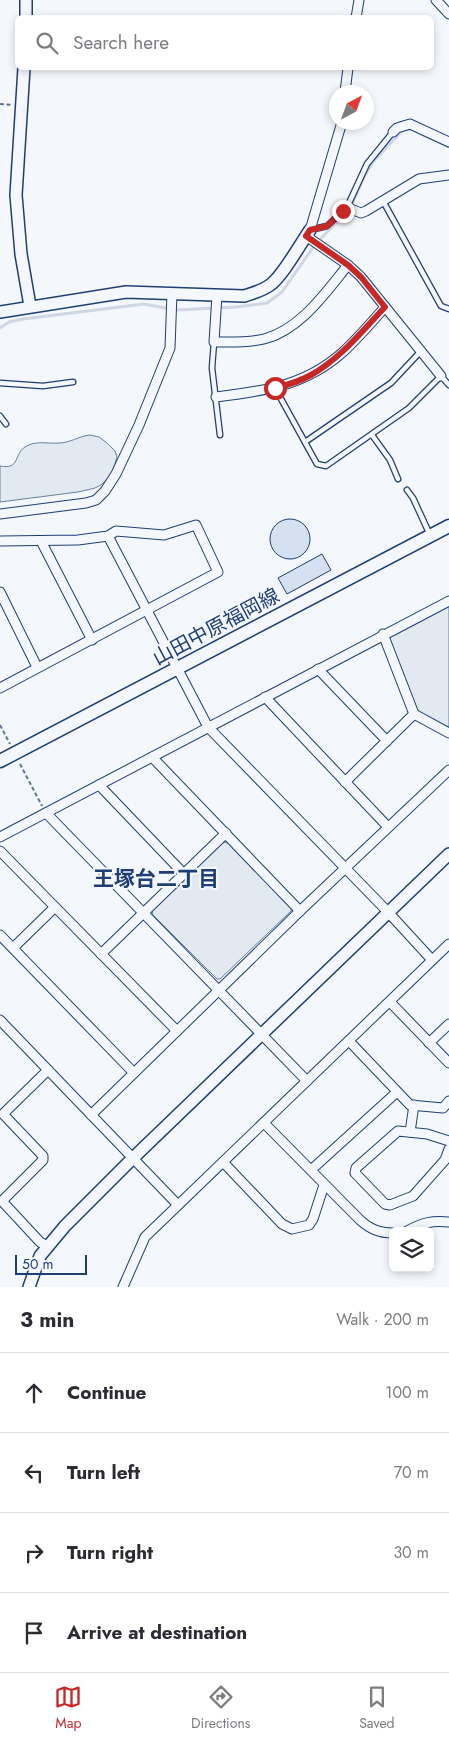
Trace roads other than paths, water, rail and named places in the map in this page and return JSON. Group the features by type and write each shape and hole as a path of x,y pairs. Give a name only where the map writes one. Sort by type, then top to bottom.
{"main road":[{"name":"山田中原福岡線","path":"0,761 449,526"}],"street":[{"path":"26,0 26,15"},
{"path":"356,15 359,0"},
{"path":"436,0 449,14"},
{"path":"24,70 16,195 21,254 30,306"},
{"path":"346,85 348,70"},
{"path":"393,132 410,124 449,142"},
{"path":"0,312 126,292 244,296 258,292 272,284 292,259 308,233 340,130"},
{"path":"346,207 361,213 419,179 449,175"},
{"path":"308,233 361,277 441,376"},
{"path":"217,295 214,342 240,342 265,338 282,331 313,306 348,265"},
{"path":"0,514 86,503 96,500 105,491 116,474 139,425 170,348 172,293"},
{"path":"216,397 275,388 311,375 343,352 385,307"},
{"path":"0,541 78,540 108,536 116,531 164,535 196,525 218,572 0,688"},
{"path":"108,536 208,727 388,912 432,960"},
{"path":"41,541 92,640"},
{"path":"0,592 37,667"},
{"path":"0,837 449,601"},
{"path":"383,634 414,714 449,733"},
{"path":"318,669 388,741"},
{"path":"265,697 388,827"},
{"path":"346,782 414,714"},
{"path":"152,757 300,911"},
{"path":"91,1115 300,911 449,770"},
{"path":"99,785 184,874"},
{"path":"46,813 307,1082"},
{"path":"101,954 226,833"},
{"path":"0,851 177,1031"},
{"path":"29,1287 37,1264 47,1246 132,1159 449,854"},
{"path":"13,948 55,907"},
{"path":"0,935 134,1073"},
{"path":"123,1287 145,1237 449,944"},
{"path":"390,1002 449,1063"},
{"path":"0,1020 178,1205"},
{"path":"430,1043 449,1024"},
{"path":"349,1042 410,1105 443,1108 449,1101"},
{"path":"47,1246 40,1242 1,1200 43,1160 43,1156 2,1113 48,1070"},
{"path":"310,1170 397,1092"},
{"path":"410,1132 414,1105"},
{"path":"264,1123 368,1227 376,1231 389,1233"},
{"path":"449,1141 427,1134 398,1131 356,1168 355,1173 385,1204 390,1205 413,1196 445,1160 449,1149"},
{"path":"223,1162 282,1224 292,1229 309,1225 313,1219 324,1185"},
{"path":"415,1227 424,1222 434,1220 449,1222"}],"lane":[{"path":"308,233 327,226 346,207 367,164 393,132"},
{"path":"382,200 441,306 449,309"},
{"path":"214,342 212,368 220,435"},
{"path":"305,442 391,382 421,351"},
{"path":"275,388 317,464 326,466 409,408 441,376 449,385"},
{"path":"0,383 43,386 73,382"},
{"path":"0,416 6,424"},
{"path":"372,435 390,460 398,479"},
{"path":"407,490 431,536"}],"waterway":[{"path":"0,328 9,322 23,319 144,304 176,310 236,307 267,303 282,292 312,249 345,215 373,162 402,131 414,130"},
{"path":"419,133 449,147"}],"district":[{"name":"王塚台二丁目","path":"156,879"}]}
